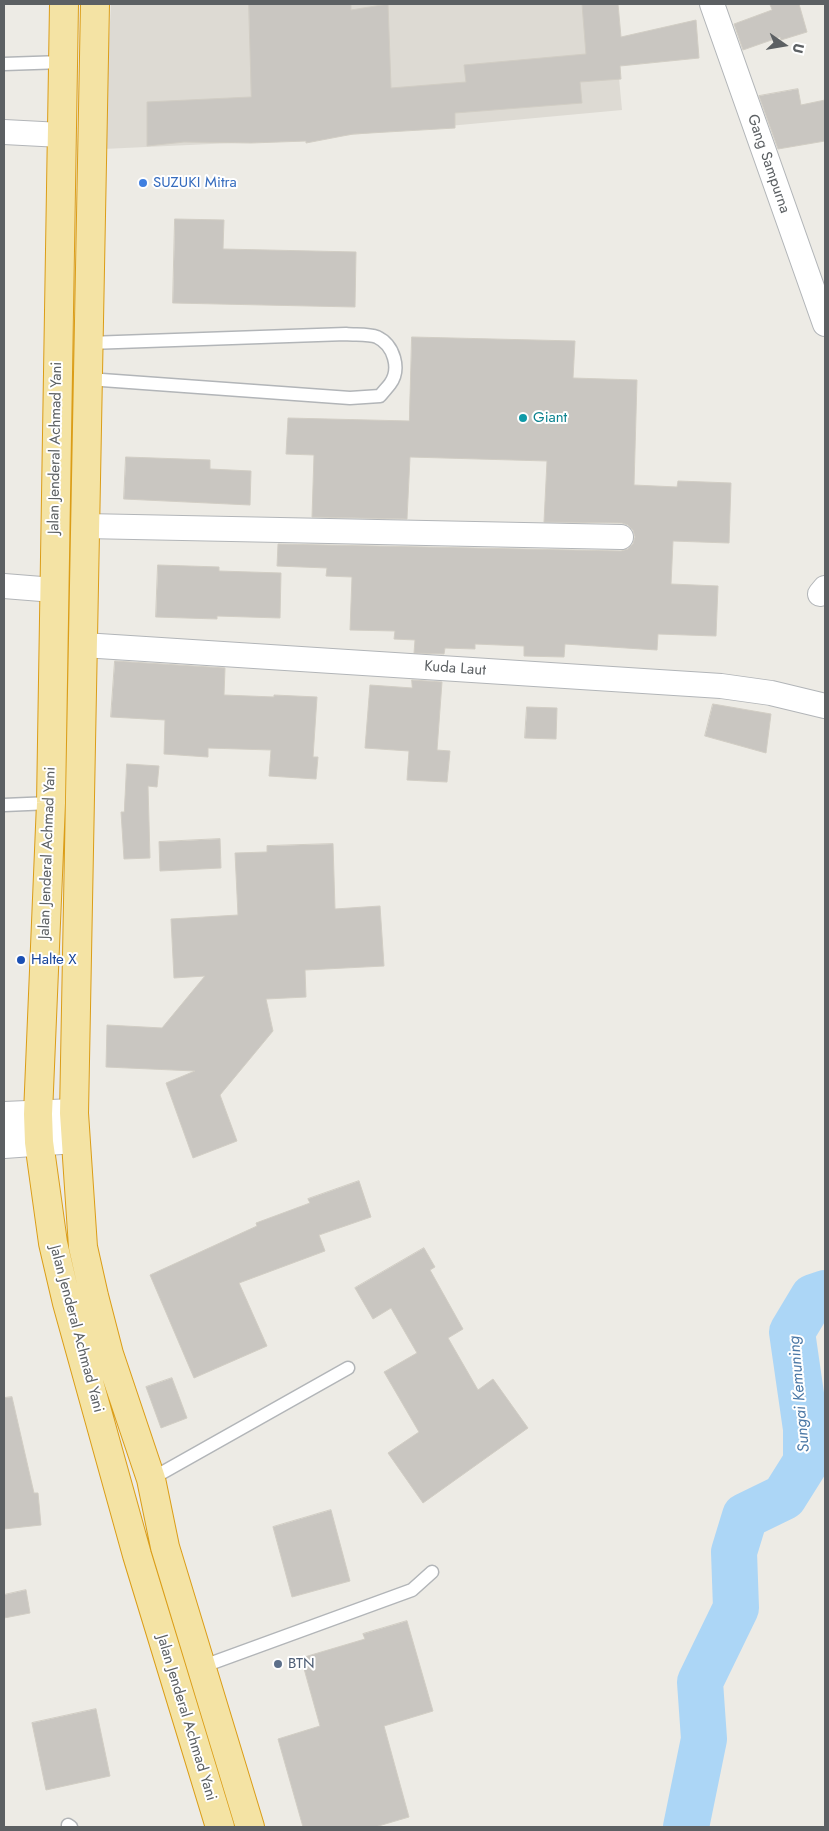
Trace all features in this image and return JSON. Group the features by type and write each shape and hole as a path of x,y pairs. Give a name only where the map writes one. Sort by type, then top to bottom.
{"highway":[{"name":"Jalan Jenderal Achmad Yani","path":"64,4 51,803 38,1114 39,1142 52,1243 67,1303 136,1555 220,1827"},
{"name":"Jalan Jenderal Achmad Yani","path":"95,4 74,1113 83,1246 109,1354 152,1479 165,1547 250,1827"},
{"path":"59,274 90,274"}],"main road":[{"path":"4,1116 74,1113"},
{"path":"4,1144 76,1139"}],"street":[{"name":"Gang Sampurna","path":"712,4 825,324"},
{"path":"4,132 62,135"},
{"path":"85,526 621,537"},
{"path":"4,586 54,590"},
{"name":"Kuda Laut","path":"83,646 721,686 771,693 825,706"}],"lane":[{"path":"4,64 63,62"},
{"path":"88,379 350,398 380,396 391,383 396,370 395,359 390,349 377,337 346,334 89,343"},
{"path":"4,804 51,803"},
{"path":"152,1479 348,1368"},
{"path":"201,1667 412,1590 432,1572"}],"shaded area":[{"path":"111,4 612,4 622,110 297,140 103,149"}],"building":[{"path":"249,4 351,4 351,10 388,4 391,88 466,82 464,65 586,54 582,4 618,4 621,37 696,20 699,58 620,66 621,79 580,82 582,103 455,113 455,128 353,134 306,143 306,141 251,143 184,142 147,146 147,102 251,97"},
{"path":"770,4 799,4 807,32 781,40 780,37 743,50 734,24 772,10"},
{"path":"798,89 801,105 825,100 825,141 778,149 759,96"},
{"path":"175,219 224,220 223,249 356,252 355,307 173,303"},
{"path":"412,337 575,341 573,378 637,380 634,485 677,487 678,481 731,483 729,543 673,541 671,584 718,586 716,636 658,634 657,650 565,644 564,657 524,656 524,646 475,644 475,649 445,648 444,654 414,653 415,640 394,639 395,631 350,630 352,577 326,576 327,568 277,566 278,544 621,551 628,549 633,544 635,537 633,530 628,525 622,523 544,522 547,461 410,457 407,519 312,517 314,455 286,454 288,418 409,421"},
{"path":"126,457 210,460 210,469 251,471 250,505 124,499"},
{"path":"158,565 219,567 219,571 281,573 280,618 217,616 217,619 156,617"},
{"path":"115,661 225,668 224,695 317,697 313,757 318,757 316,779 269,776 271,750 208,748 208,757 164,754 165,720 111,717"},
{"path":"412,680 442,682 437,750 450,751 447,782 407,780 409,751 365,748 370,685 412,688"},
{"path":"713,704 771,714 766,753 705,736"},
{"path":"527,707 557,708 556,739 525,738"},
{"path":"127,764 159,766 157,787 148,786 150,858 124,859 121,812 124,812"},
{"path":"220,839 221,868 160,871 159,842"},
{"path":"333,844 335,909 380,906 384,966 305,970 306,997 266,999 273,1031 220,1095 237,1141 193,1158 166,1083 195,1071 106,1067 107,1025 162,1028 205,976 174,978 171,919 238,915 235,853 267,852 267,846"},
{"path":"359,1181 371,1217 319,1235 325,1251 239,1283 267,1346 194,1378 150,1275 257,1226 256,1223 310,1203 308,1199"},
{"path":"424,1248 435,1267 430,1270 463,1329 448,1338 478,1390 493,1379 528,1428 423,1503 388,1453 419,1432 384,1372 417,1353 391,1308 373,1319 355,1288"},
{"path":"172,1378 187,1418 161,1428 146,1387"},
{"path":"12,1397 34,1493 38,1493 41,1525 4,1529 4,1398"},
{"path":"331,1510 350,1581 292,1597 273,1527"},
{"path":"26,1590 30,1613 4,1618 4,1595"},
{"path":"407,1621 433,1711 384,1726 409,1817 375,1827 303,1827 278,1739 320,1726 301,1658 365,1639 363,1634"},
{"path":"96,1709 110,1776 46,1790 32,1723"}],"waterway":[{"name":"Sungai Kemuning","path":"686,1827 704,1739 700,1682 736,1608 734,1552 745,1516 784,1497 806,1462 806,1429 792,1332 813,1297 825,1293"}],"place":[{"name":"SUZUKI Mitra","path":"143,183"},
{"name":"Giant","path":"523,418"},
{"name":"Halte X","path":"21,960"},
{"name":"BTN","path":"278,1664"}]}
